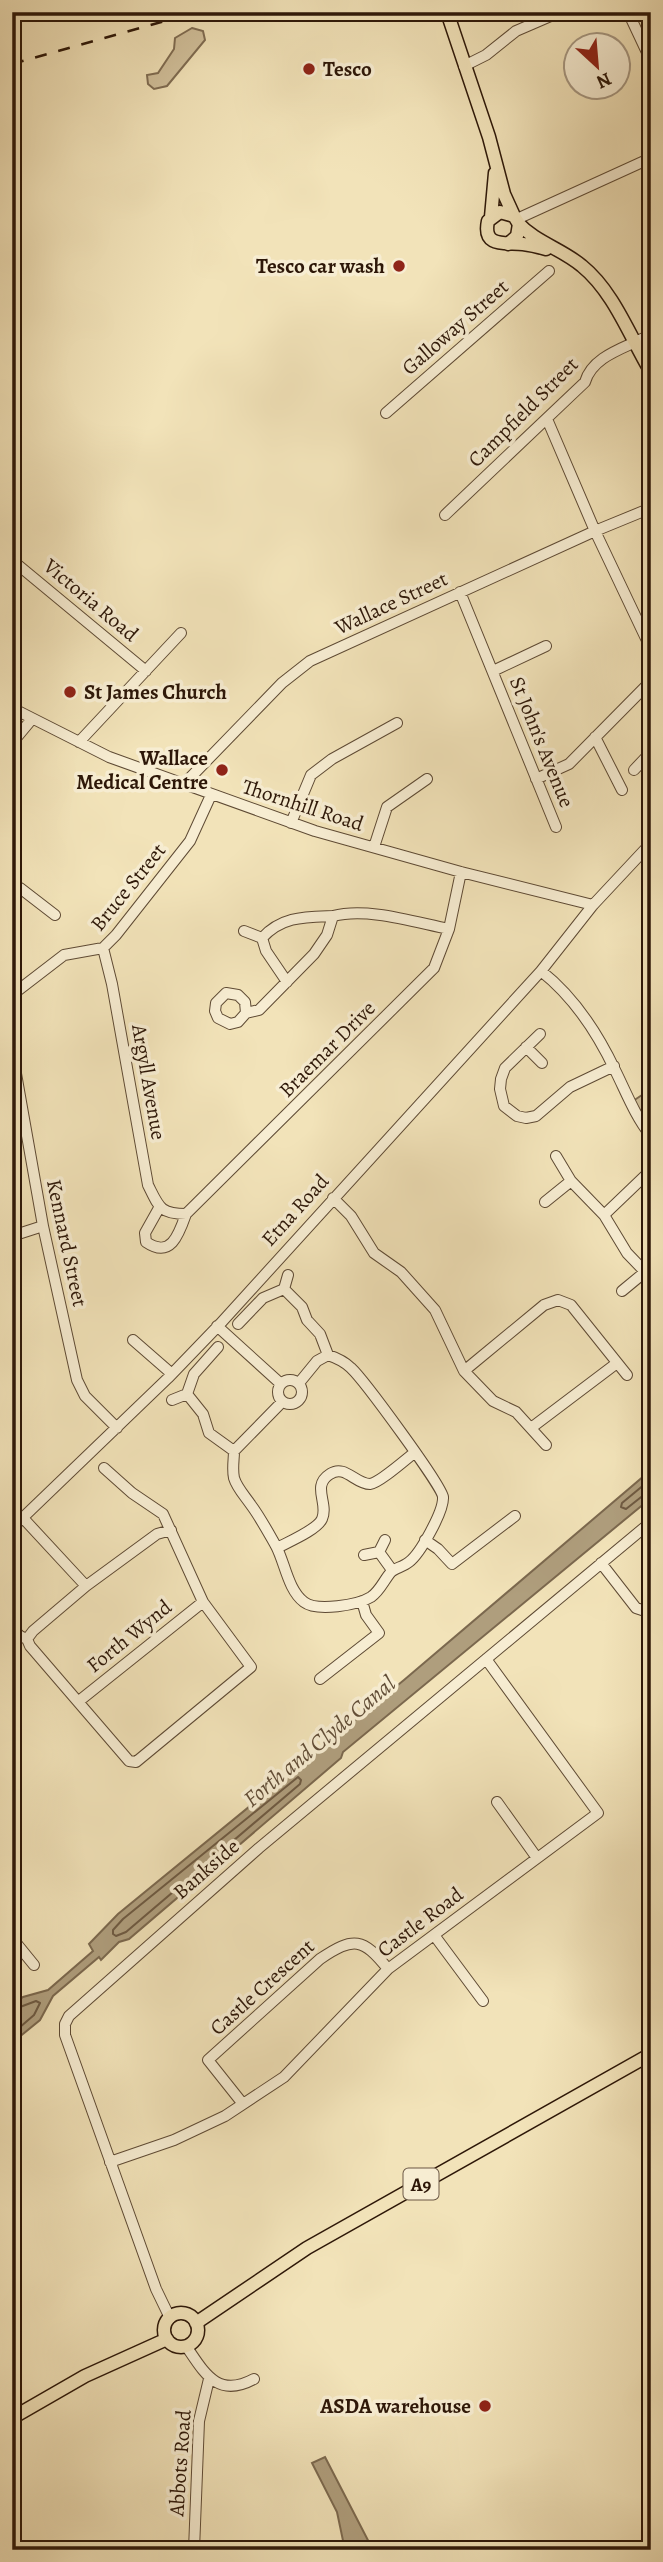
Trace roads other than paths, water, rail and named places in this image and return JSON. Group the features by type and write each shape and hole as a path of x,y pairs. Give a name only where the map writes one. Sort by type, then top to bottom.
{"main road":[{"path":"447,12 504,194 516,219 524,229 582,266 599,283 651,372"},
{"path":"495,163 491,217 486,228 489,236 497,243 537,246 566,257"},
{"path":"491,217 500,212 516,219"},
{"path":"508,244 517,236 516,219"},
{"name":"A9","path":"196,2323 307,2248 651,2054"},
{"path":"181,2313 187,2314 196,2323 198,2334 191,2343 186,2346 175,2345 167,2339 164,2328 170,2318 181,2313"},
{"path":"12,2418 85,2376 167,2339"}],"street":[{"path":"464,66 486,55 516,31 560,12"},
{"path":"628,12 651,61"},
{"path":"516,219 651,158"},
{"name":"Galloway Street","path":"386,413 550,271"},
{"name":"Campfield Street","path":"445,515 585,382 587,376 607,356 651,334"},
{"path":"547,419 595,531 646,627 651,649"},
{"name":"Wallace Street","path":"184,784 282,683 310,661 651,508"},
{"name":"Victoria Road","path":"12,559 146,671"},
{"name":"St John's Avenue","path":"460,592 556,827"},
{"path":"79,742 181,633"},
{"name":"St John's Avenue","path":"493,671 546,646"},
{"path":"536,779 569,764 651,681"},
{"name":"Thornhill Road","path":"12,708 108,757 290,823 461,872 593,905"},
{"path":"12,743 32,719"},
{"path":"290,823 311,775 397,723"},
{"path":"595,737 622,790"},
{"path":"634,770 651,752"},
{"path":"374,847 387,807 427,779"},
{"name":"Bruce Street","path":"12,995 64,956 103,948 116,935 190,841 211,795"},
{"name":"Etna Road","path":"12,1528 172,1374 217,1326 541,971 593,905 651,843"},
{"name":"Braemar Drive","path":"159,1208 145,1233 146,1241 155,1248 166,1247 178,1236 186,1214 421,983 434,968 449,929 461,872"},
{"path":"12,899 20,888 55,915"},
{"path":"262,939 273,926 299,917 333,916 347,912 449,929"},
{"path":"246,1013 258,1010 314,954 327,935 333,916"},
{"path":"244,931 262,939 266,951 287,982"},
{"name":"Argyll Avenue","path":"103,948 112,984 148,1185 159,1208"},
{"path":"541,971 590,1023 614,1066 630,1103 651,1136"},
{"path":"540,1034 505,1069 501,1079 504,1106 517,1116 536,1116 570,1087 614,1066"},
{"path":"526,1047 542,1063"},
{"name":"Kennard Street","path":"12,1051 43,1226 77,1380 85,1396 117,1428"},
{"path":"556,1156 570,1181 604,1215 626,1253 648,1275 622,1291"},
{"path":"604,1215 651,1171"},
{"path":"545,1202 570,1181"},
{"path":"333,1198 351,1216 374,1253 401,1272 435,1310 464,1371 493,1401 516,1412 546,1446"},
{"path":"159,1208 170,1214 186,1214"},
{"path":"12,1236 43,1226"},
{"path":"284,1289 288,1275"},
{"path":"238,1325 263,1298 284,1289"},
{"path":"284,1289 302,1307 307,1320 320,1334 328,1356"},
{"path":"464,1371 544,1305 558,1300 571,1305 626,1375"},
{"path":"217,1326 281,1384"},
{"path":"133,1340 172,1374"},
{"path":"187,1394 194,1374 218,1347"},
{"path":"282,1402 234,1451 234,1478 277,1548 295,1592 304,1602 315,1608 330,1608 362,1601 374,1594 392,1570 408,1563 425,1540 442,1505 443,1496 440,1486 414,1453 398,1426 352,1368 342,1360 328,1356 317,1361 299,1383"},
{"path":"531,1428 617,1363"},
{"path":"289,1380 299,1383 303,1391 300,1400 290,1405 282,1402 278,1392 281,1384 289,1380"},
{"path":"172,1399 187,1394"},
{"path":"187,1394 203,1414 209,1433 234,1451"},
{"path":"277,1548 321,1521 323,1505 320,1489 322,1481 331,1473 346,1473 370,1484 383,1479 414,1453"},
{"path":"104,1468 132,1493 163,1514 203,1602"},
{"path":"425,1540 439,1549 452,1564 515,1516"},
{"path":"23,1518 86,1586"},
{"name":"Bankside","path":"170,2318 156,2289 65,2035 65,2024 69,2016 259,1848 651,1522"},
{"path":"27,1639 86,1586 157,1534 171,1530"},
{"path":"379,1552 385,1540"},
{"path":"379,1552 392,1570"},
{"path":"364,1555 379,1552"},
{"path":"601,1563 636,1608 651,1613"},
{"path":"320,1679 379,1633 366,1615 362,1601"},
{"name":"Forth Wynd","path":"12,1628 27,1639 30,1646 129,1761 136,1762 251,1667 203,1602 79,1701"},
{"name":"Castle Road","path":"110,2162 174,2140 225,2116 284,2077 388,1969 598,1813 486,1659"},
{"path":"497,1802 537,1858"},
{"path":"434,1935 484,2001"},
{"path":"12,1938 34,1965"},
{"name":"Castle Crescent","path":"243,2104 208,2060 320,1959 337,1948 351,1943 372,1948 388,1969"},
{"path":"186,2346 209,2379 232,2386 254,2379"},
{"name":"Abbots Road","path":"194,2550 199,2421 209,2379"}],"water":[{"path":"651,1470 651,1498 343,1752 341,1758 129,1939 119,1942 101,1960 99,1957 53,1996 40,2020 12,2043 12,2005 23,1997 48,1990 93,1951 89,1944 118,1914 404,1680"},
{"path":"325,2457 373,2550 345,2550 337,2512 312,2463"}],"railway":[{"path":"12,64 197,12"}],"place":[{"name":"Tesco","path":"309,69"},
{"name":"Tesco car wash","path":"399,266"},
{"name":"St James Church","path":"70,692"},
{"name":"Wallace Medical Centre","path":"222,770"},
{"name":"ASDA warehouse","path":"485,2406"}],"water label":[{"name":"Forth and Clyde Canal","path":"319,1741"}]}
